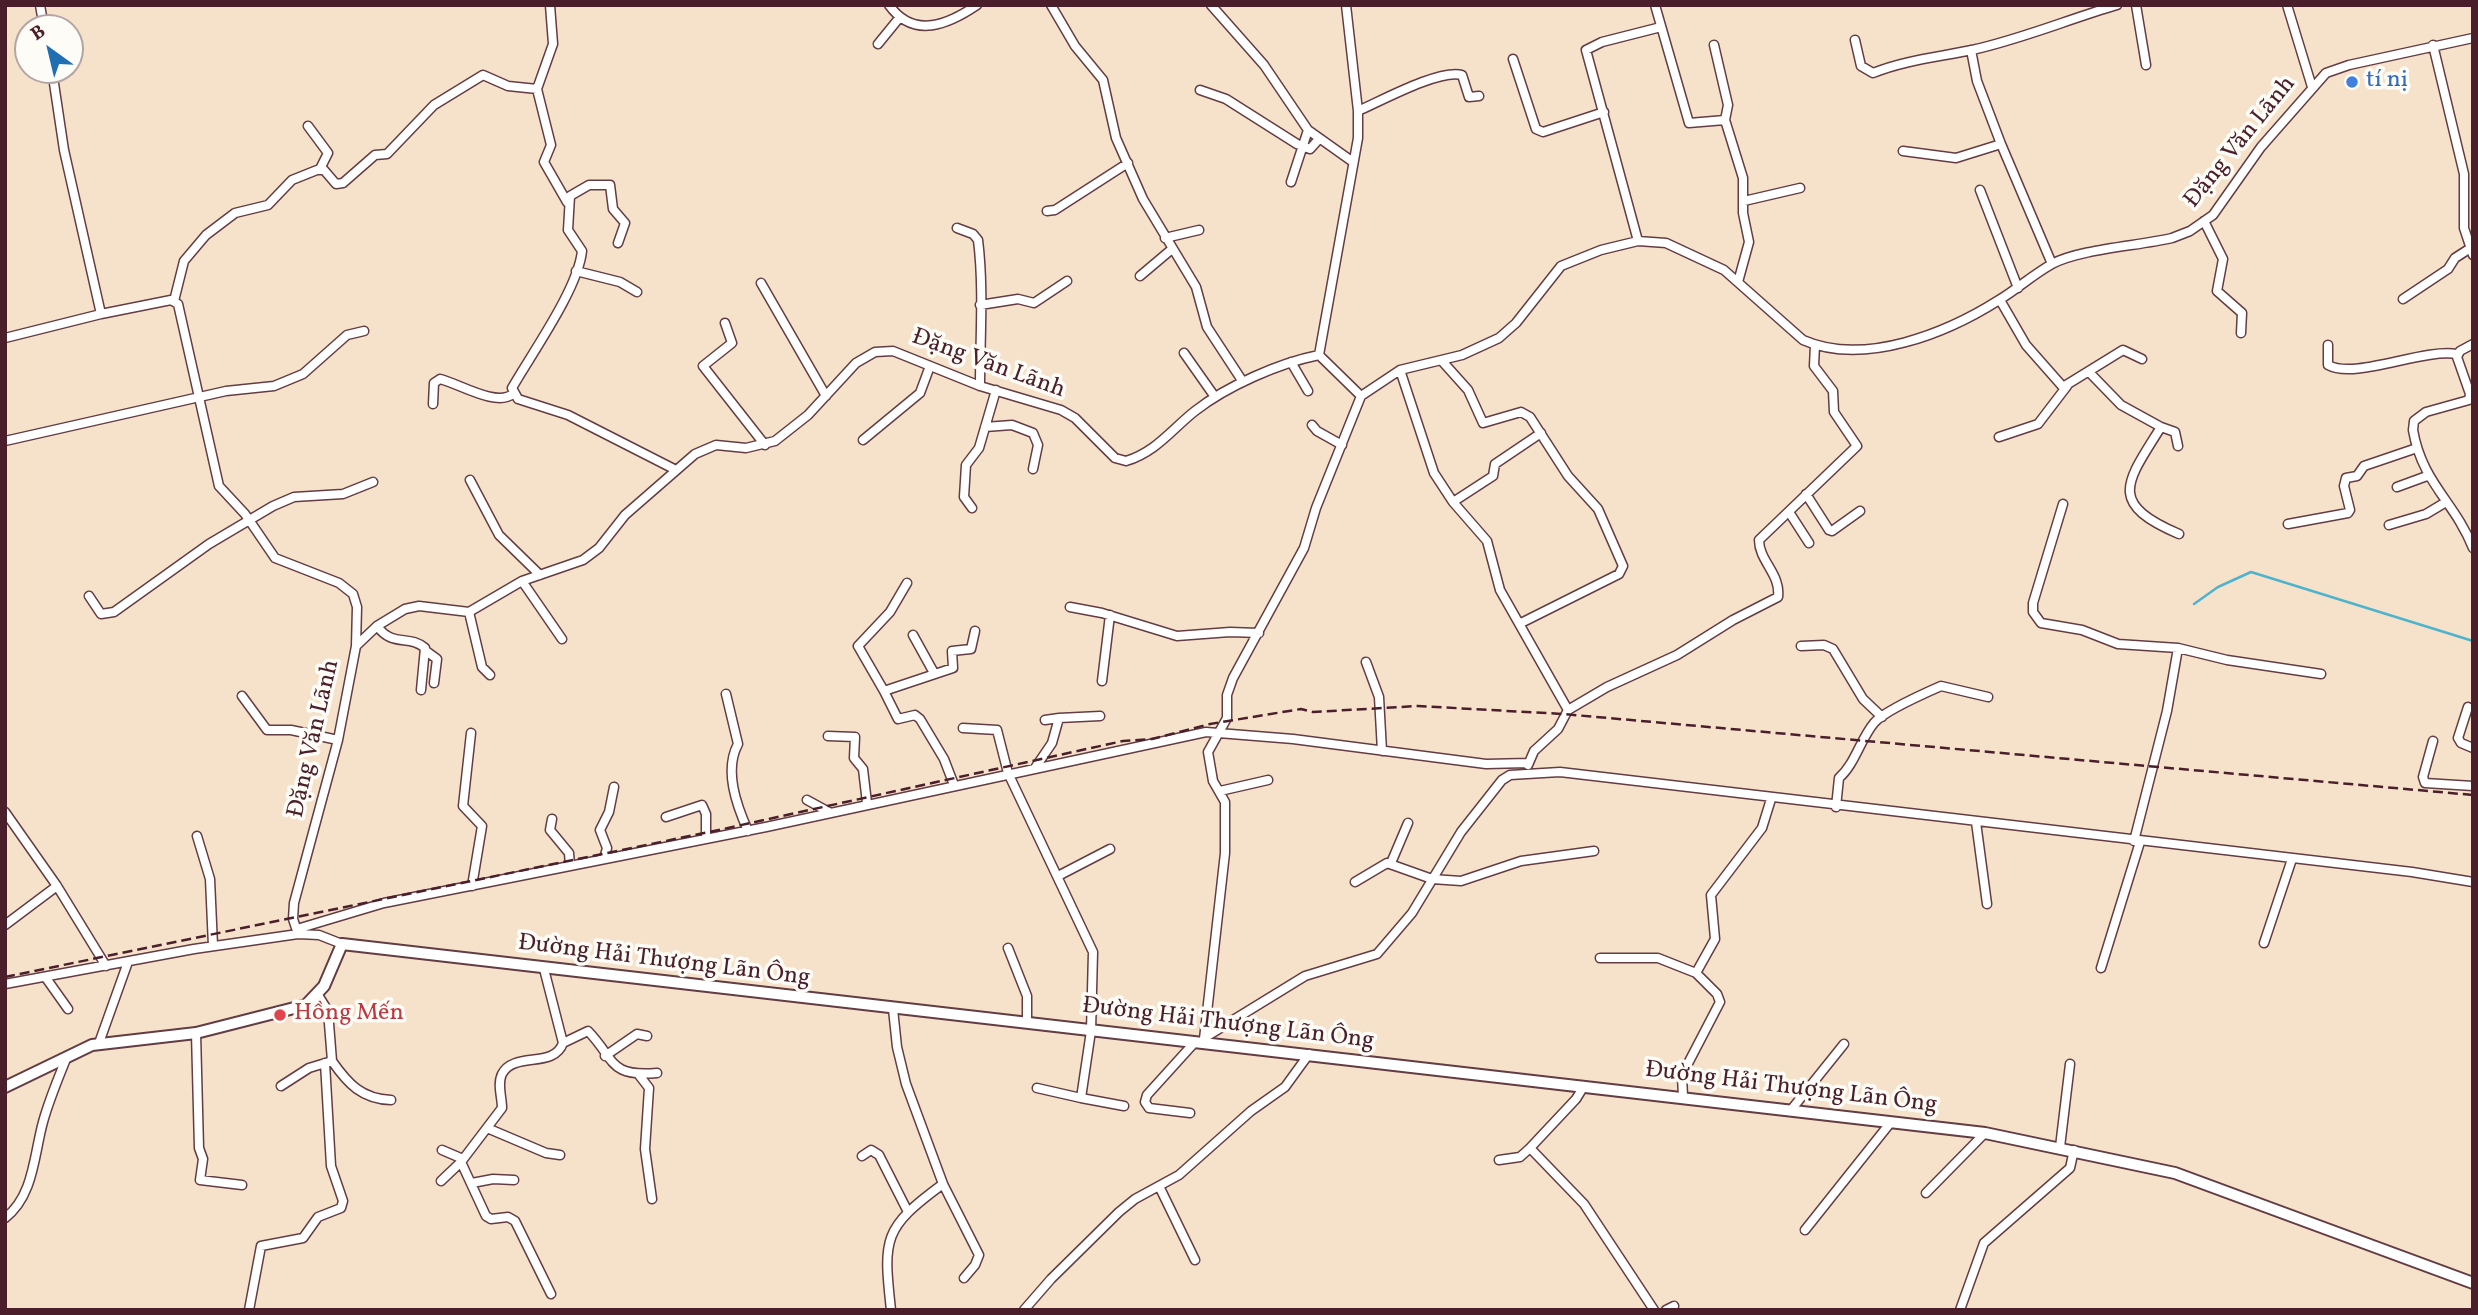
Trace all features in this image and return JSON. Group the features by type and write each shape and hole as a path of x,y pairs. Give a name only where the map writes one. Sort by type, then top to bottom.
{"street":[{"path":"550,5 553,44 537,89 551,145 544,162 567,202 568,230 582,251 576,271 512,388 513,394 517,400 568,415 676,470"},
{"path":"889,5 909,23 937,25 949,23 977,5"},
{"path":"1051,5 1075,46 1103,80 1116,138 1143,199 1196,287 1207,327 1243,382"},
{"path":"1210,5 1264,65 1308,130 1353,162"},
{"path":"1201,1041 1225,853 1225,803 1213,781 1208,751 1227,718 1230,684 1304,548 1315,508 1361,396 1319,355 1353,162 1358,110 1346,5"},
{"path":"1655,5 1689,123 1725,120"},
{"path":"1855,40 1861,66 1868,73 1943,53 1971,50 2088,10 2117,5"},
{"path":"2136,5 2146,65"},
{"path":"2287,5 2312,87"},
{"path":"878,44 900,17"},
{"path":"1638,241 1586,50 1602,42 1661,27"},
{"name":"Đặng Văn Lãnh","path":"1361,396 1400,370 1442,360 1499,338 1516,323 1561,266 1572,260 1638,241 1666,243 1724,270 1803,340 1815,345 1852,349 1894,344 1957,322 2000,300 2052,264 2172,238 2204,221 2220,206 2257,151 2312,87 2322,76 2338,67 2473,38"},
{"path":"1714,45 1728,105 1725,120 1741,167 1748,253 1738,282"},
{"path":"2403,299 2448,269 2455,258 2471,252 2464,228 2469,187 2433,45"},
{"path":"1971,50 1977,81 2052,264"},
{"path":"1513,59 1536,129 1543,132 1604,113"},
{"path":"1358,110 1422,83 1456,74 1462,75 1469,97 1479,96"},
{"path":"320,169 336,184 343,183 375,155 387,154 434,106 484,75 508,86 530,91 537,89"},
{"path":"54,84 64,150 101,314"},
{"path":"1200,90 1226,99 1304,147 1310,149 1319,139"},
{"path":"174,301 184,261 206,234 235,213 268,205 292,180 320,169 327,149 308,126"},
{"path":"1291,182 1308,130"},
{"path":"1903,152 1956,158 2001,144"},
{"path":"1047,211 1055,210 1128,163"},
{"path":"567,202 570,196 585,187 610,185 613,209 625,223 618,243"},
{"path":"1744,201 1800,188"},
{"path":"1980,190 2018,288"},
{"path":"2204,221 2224,267 2217,290 2242,313 2241,333"},
{"path":"957,228 973,234 978,240 980,386"},
{"path":"1165,238 1199,230"},
{"path":"1140,276 1172,249"},
{"path":"576,271 620,282 637,292"},
{"path":"980,305 1018,299 1034,303 1066,281"},
{"path":"761,283 826,396"},
{"path":"2000,300 2026,345 2060,385 2067,386"},
{"path":"5,338 101,314 174,301"},
{"path":"174,301 180,309 218,482 248,519 261,543 275,558 339,583 353,594 357,602 356,646"},
{"path":"725,323 732,343 703,366 765,446"},
{"path":"5,441 226,391 285,383 303,374 346,335 364,331"},
{"path":"2328,345 2328,365 2346,371 2379,363 2458,354 2473,344"},
{"path":"1527,773 1534,751 1558,729 1568,710 1607,687 1677,655 1733,620 1775,599 1779,594 1775,575 1758,544 1857,446 1834,412 1835,396 1814,366 1815,345"},
{"name":"Đặng Văn Lãnh","path":"765,446 787,434 856,363 875,352 893,351 980,386 1061,410 1075,418 1115,458 1126,461 1150,450 1215,397 1292,362 1319,355"},
{"path":"1998,437 2038,424 2067,386 2123,351 2142,359"},
{"path":"1184,353 1215,397"},
{"path":"2458,354 2471,398 2420,415 2414,421 2413,430 2427,476 2463,523 2473,548"},
{"path":"1442,360 1468,390 1483,423 1521,412 1530,417 1568,476 1598,509 1623,569 1619,575 1521,624"},
{"path":"1292,362 1308,390"},
{"path":"863,440 920,393 930,366"},
{"path":"1400,370 1434,473 1453,502 1487,541 1500,590 1568,710"},
{"path":"2089,372 2121,405 2175,432 2178,446"},
{"path":"433,404 434,383 440,379 496,399 507,399 513,394"},
{"path":"972,508 965,503 964,497 966,465 979,448 996,390"},
{"path":"985,427 1012,425 1033,433 1038,439 1033,469"},
{"path":"1312,425 1317,431 1342,445"},
{"path":"2161,427 2137,468 2128,489 2129,498 2137,511 2179,534"},
{"path":"1453,502 1493,476 1495,464 1541,433"},
{"path":"490,676 482,667 469,612 522,582 576,564 590,556 625,514 700,451 716,445 746,448 765,446"},
{"path":"2288,524 2348,513 2350,510 2344,486 2346,478 2357,476 2364,466 2417,448"},
{"path":"2397,487 2427,476"},
{"path":"470,480 499,535 540,575"},
{"path":"89,596 102,614 119,609 180,563 248,519 295,497 343,494 373,482"},
{"path":"1806,494 1832,531 1860,511"},
{"path":"2389,525 2426,514 2446,502"},
{"path":"2063,504 2034,603 2036,618 2041,623 2082,630 2118,644 2178,648 2227,660 2321,674"},
{"path":"1789,512 1809,543"},
{"path":"522,582 562,639"},
{"path":"907,583 890,612 858,646 898,719 915,715 920,719 944,759 954,785"},
{"name":"Đặng Văn Lãnh","path":"297,932 294,903 338,740 356,646 377,626 411,607 469,612"},
{"path":"1070,607 1110,615 1177,636 1259,633"},
{"path":"1102,681 1110,615"},
{"path":"377,626 390,638 421,644 437,659 434,683"},
{"path":"884,691 953,668 952,651 971,649 975,631"},
{"path":"913,635 934,673"},
{"path":"1801,646 1824,645 1833,649 1863,699 1882,717"},
{"path":"2101,968 2137,842 2167,711 2178,648"},
{"path":"421,690 426,651"},
{"path":"1366,662 1379,698 1382,751"},
{"path":"1836,807 1839,778 1848,769 1873,724 1882,717 1941,686 1988,697"},
{"path":"726,694 738,744 731,755 733,790 748,831"},
{"path":"242,696 267,730 291,730 338,740"},
{"path":"2468,707 2458,738 2461,743 2473,748"},
{"path":"1045,720 1100,716"},
{"path":"1035,768 1052,743 1059,718"},
{"path":"963,727 997,730 1008,774 1093,952 1091,1031 1082,1098"},
{"path":"5,984 297,932 348,912 748,831 867,803 1206,732 1293,739 1486,764 1528,763"},
{"path":"471,733 463,806 482,826 472,886"},
{"path":"828,736 855,737 854,758 863,769 867,803"},
{"path":"2433,741 2423,776 2425,783 2473,786"},
{"path":"1190,1113 1149,1108 1145,1102 1147,1095 1201,1041 1304,976 1377,954 1412,913 1461,832 1502,780 1510,775 1560,772 2473,882"},
{"path":"1220,791 1268,780"},
{"path":"604,859 607,848 600,830 609,812 614,788"},
{"path":"1696,973 1715,939 1711,895 1762,828 1771,799"},
{"path":"807,800 829,812"},
{"path":"666,817 702,805 706,814 706,839"},
{"path":"5,813 57,886 106,966"},
{"path":"552,819 550,830 569,853 570,866"},
{"path":"1355,882 1391,863 1408,822"},
{"path":"1976,822 1987,904"},
{"path":"197,836 208,867 213,946"},
{"path":"1058,877 1111,849"},
{"path":"1391,863 1432,879 1468,880 1521,861 1594,851"},
{"path":"2264,943 2292,859"},
{"path":"5,925 57,886"},
{"path":"5,1087 99,1043 196,1033 306,1005 318,995 342,944 319,935 297,932"},
{"name":"Đường Hải Thượng Lãn Ông","path":"342,944 1985,1133 2175,1173 2473,1283"},
{"path":"1008,948 1027,996 1027,1023"},
{"path":"1600,958 1658,958 1696,973 1717,994 1720,1002 1682,1075 1683,1097"},
{"path":"99,1043 128,962"},
{"path":"544,969 563,1043"},
{"path":"46,978 68,1009"},
{"path":"249,1310 261,1245 303,1238 318,1217 341,1208 344,1201 331,1166 328,1011 318,995"},
{"path":"893,1009 905,1084 943,1184 979,1255 975,1265 964,1278"},
{"path":"441,1181 462,1160 502,1108 499,1083 503,1073 513,1065 555,1055 563,1043 588,1031 605,1056 628,1074 657,1073"},
{"path":"196,1033 199,1148 203,1159 200,1180 242,1185"},
{"path":"605,1056 637,1034 647,1037"},
{"path":"1791,1110 1844,1044"},
{"path":"1024,1310 1051,1279 1119,1212 1179,1175 1251,1111 1285,1087 1309,1054"},
{"path":"5,1218 16,1209 27,1187 44,1119 66,1059"},
{"path":"281,1086 303,1071 328,1063"},
{"path":"328,1063 364,1095 391,1100"},
{"path":"2060,1147 2070,1064"},
{"path":"639,1074 649,1088 645,1149 652,1199"},
{"path":"1499,1160 1520,1157 1576,1099 1584,1086"},
{"path":"1037,1088 1124,1106"},
{"path":"1805,1230 1891,1122"},
{"path":"487,1128 546,1153 560,1155"},
{"path":"1926,1192 1985,1133"},
{"path":"1530,1148 1584,1204 1654,1310"},
{"path":"443,1150 462,1160 487,1217 508,1217 514,1221 551,1294"},
{"path":"862,1156 871,1150 879,1154 907,1210"},
{"path":"1960,1310 1981,1247 2070,1168 2074,1150"},
{"path":"472,1183 493,1179 514,1180"},
{"path":"891,1310 886,1251 907,1210 943,1184"},
{"path":"1159,1186 1195,1260"}],"waterway":[{"path":"2194,604 2218,587 2251,572 2473,641"}],"railway":[{"path":"5,977 714,831 1123,741 1152,739 1210,724 1301,709 1313,712 1418,706 1563,714 2473,795"}],"place":[{"name":"tí nị","path":"2352,82"},
{"name":"Hồng Mến","path":"280,1015"}]}
